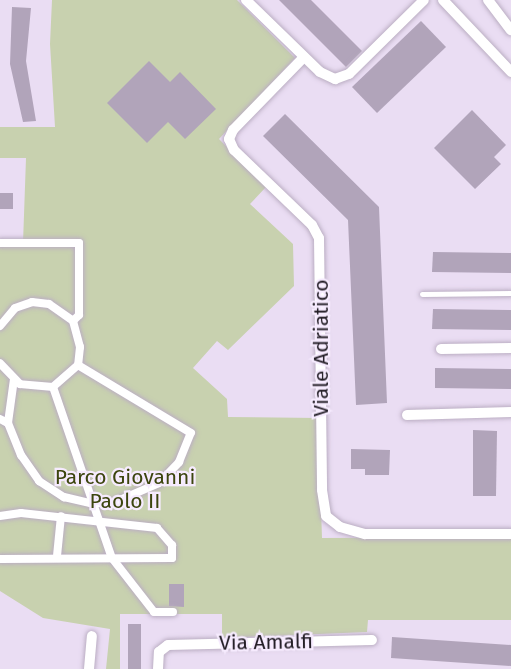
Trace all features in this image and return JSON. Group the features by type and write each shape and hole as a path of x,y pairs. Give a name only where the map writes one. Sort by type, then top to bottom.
{"street":[{"path":"246,0 326,76 346,77 424,0"},
{"path":"443,0 511,72"},
{"path":"488,0 511,30"},
{"name":"Viale Adriatico","path":"304,57 233,130 229,139 234,150 312,225 320,242 322,490 326,516 336,525 362,534 511,534"},
{"path":"0,243 79,243 79,315 73,321"},
{"path":"0,326 15,308 33,302 60,308 73,321 80,347 78,365 53,387 20,384 0,363"},
{"path":"441,349 511,348"},
{"path":"14,379 8,423 21,455 39,481 64,497 91,503 113,503 159,483 179,462 191,433 78,365"},
{"path":"53,387 91,503 112,558 154,612 173,612"},
{"path":"407,415 511,412"},
{"path":"0,419 8,423"},
{"path":"0,516 21,513 61,516 157,528 172,545 172,558 57,556 0,559"},
{"path":"57,556 61,516"},
{"path":"89,669 92,636"},
{"name":"Via Amalfi","path":"158,669 161,648 171,645 372,640"}],"lane":[{"path":"422,294 511,293"}],"green space":[{"name":"Parco Giovanni Paolo II","path":"52,0 237,0 295,58 219,139 266,187 250,204 293,244 294,286 228,350 217,341 193,368 227,399 228,417 318,418 322,538 511,537 511,620 368,620 367,632 222,638 222,614 120,614 120,669 106,669 110,629 43,618 0,591 0,243 23,243 26,158 0,158 0,127 55,127 50,44"}],"building":[{"path":"279,0 311,0 362,51 346,67"},
{"path":"12,7 31,8 26,61 36,121 23,122 10,64"},
{"path":"421,21 446,47 377,113 352,87"},
{"path":"149,61 170,82 180,72 216,109 185,139 168,122 147,143 107,103"},
{"path":"472,110 506,145 494,157 501,164 475,189 434,148"},
{"path":"285,114 379,207 387,403 356,405 348,220 263,136"},
{"path":"0,193 13,193 13,209 0,209"},
{"path":"433,252 511,253 511,273 432,272"},
{"path":"433,309 511,310 511,330 432,329"},
{"path":"435,368 511,369 511,389 435,388"},
{"path":"473,430 497,431 496,496 473,496"},
{"path":"351,449 390,450 389,475 365,475 365,469 351,469"},
{"path":"169,584 184,584 184,607 169,606"},
{"path":"128,624 141,624 141,669 128,669"},
{"path":"392,637 511,645 511,666 391,658"}]}
